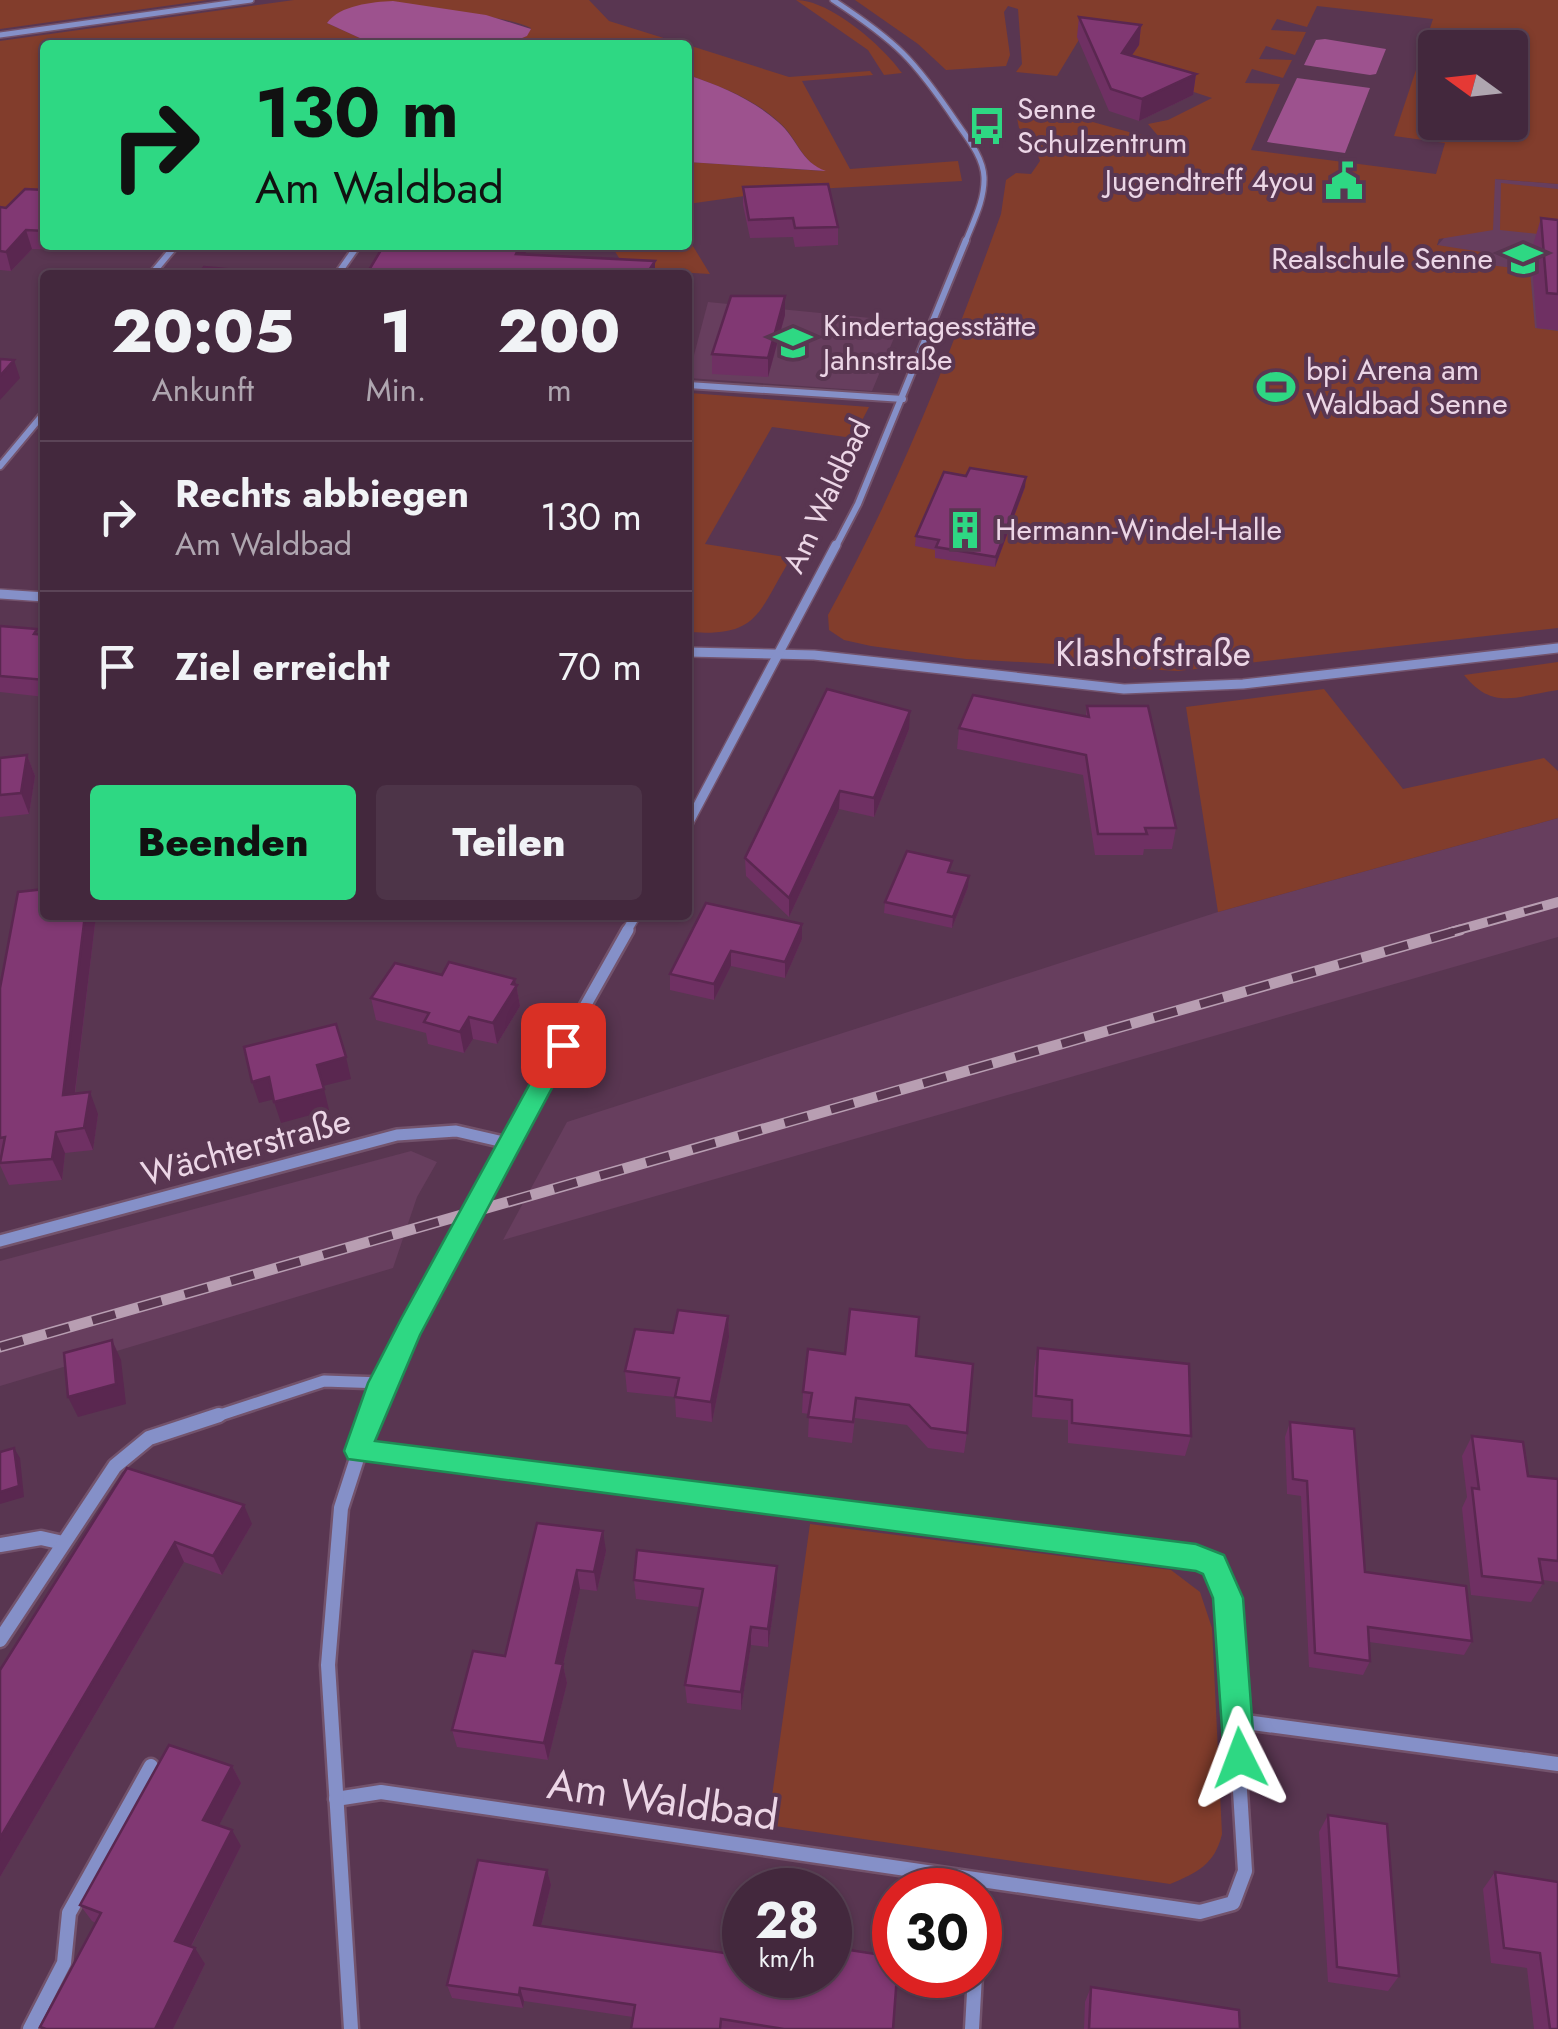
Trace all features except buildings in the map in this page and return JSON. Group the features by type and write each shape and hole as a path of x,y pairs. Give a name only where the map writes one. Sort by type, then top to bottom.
{"street":[{"path":"0,35 251,0"},
{"name":"Am Waldbad","path":"692,816 858,504 978,217 983,166 908,52 833,0"},
{"path":"155,270 172,250"},
{"path":"692,385 903,400"},
{"path":"0,466 40,418"},
{"path":"0,594 40,597"},
{"name":"Klashofstraße","path":"692,652 844,658 1067,686 1182,689 1558,648"},
{"path":"352,2029 328,1665 332,1568 341,1508 382,1383 508,1143 633,920"},
{"name":"Wächterstraße","path":"0,1241 398,1135 456,1131 508,1143"},
{"path":"0,1640 115,1466 149,1438 324,1382 382,1383"},
{"name":"Am Waldbad","path":"358,1451 1196,1558 1214,1565 1228,1598 1238,1721 1243,1893 1233,1905 1200,1912 1002,1890"},
{"path":"0,1545 41,1538 63,1543"},
{"path":"1238,1721 1558,1764"},
{"path":"30,2029 64,1963 69,1913 150,1766"},
{"name":"Am Waldbad","path":"336,1799 380,1792 872,1871"},
{"path":"972,2029 974,1998"}],"shaded area":[{"path":"0,0 208,0 0,29"},
{"path":"294,0 589,0 609,21 670,40 517,40 531,28 457,12 394,10 342,16 327,23 364,40 40,40 40,201 0,228 0,41"},
{"path":"796,0 824,8 855,26 902,73 884,75 868,50"},
{"path":"855,0 1558,0 1558,184 1495,179 1493,230 1439,239 1437,245 1488,253 1489,265 1530,270 1535,328 1558,331 1558,628 1178,671 966,659 871,646 844,640 829,630 828,615 878,517 943,368 1001,214 1006,180 1016,173 1031,174 1040,161 1031,137 1019,128 1016,113 1043,110 1159,137 1148,124 1168,120 1212,98 1154,79 1080,38 1057,76 1016,72 1022,64 1018,9 1008,6 1004,12 1010,55 1006,66 946,70 918,44","holes":["1317,6 1433,19 1429,30 1528,30 1528,140 1423,140 1445,143 1436,174 1251,150 1280,84 1245,83 1252,69 1283,78 1292,60 1259,59 1266,46 1295,55 1306,32 1271,30 1277,19 1307,27"]},
{"path":"393,1 486,15 531,29 517,40 364,40 327,23 348,8"},
{"path":"1316,40 1386,49 1376,74 1304,65"},
{"path":"692,46 789,77 870,71 873,75 802,81 850,169 958,161 962,181 779,191 692,203 692,162 823,171 809,161 781,124 749,100 692,77"},
{"path":"1418,64 1418,139 1394,136"},
{"path":"692,77 758,106 785,129 810,162 826,171 692,162"},
{"path":"1297,78 1370,88 1345,153 1267,142"},
{"name":"Realschule Senne","path":"1495,179 1558,184 1558,331 1535,329 1489,265 1437,246"},
{"path":"1501,183 1558,189 1558,236 1500,230"},
{"path":"692,245 710,274 692,270 626,269 614,250 692,250"},
{"name":"Kindertagesstätte Jahnstraße","path":"708,302 901,321 872,391 692,378 692,363"},
{"path":"692,393 869,407 853,438 772,427 705,544 791,558 753,618 743,626 711,633 692,632"},
{"path":"1558,662 1558,690 1517,697 1485,693 1464,675"},
{"path":"1324,689 1403,789 1544,758 1558,771 1558,818 1218,912 1186,707"},
{"path":"1558,818 1558,937 503,1240 567,1122 1218,912"},
{"path":"411,1151 437,1162 417,1197 393,1268 0,1386 0,1261"},
{"path":"810,1524 1171,1570 1200,1592 1212,1628 1222,1834 1210,1860 1170,1884 768,1825"}],"railway":[{"path":"1451,932 1558,902"},
{"path":"0,1347 1460,930"}],"place":[{"name":"Senne Schulzentrum","path":"987,126"},
{"name":"Jugendtreff 4you","path":"1344,181"},
{"name":"Realschule Senne","path":"1523,259"},
{"name":"Kindertagesstätte Jahnstraße","path":"793,343"},
{"name":"bpi Arena am Waldbad Senne","path":"1276,387"},
{"name":"Hermann-Windel-Halle","path":"965,530"}],"route":[{"path":"563,1045 424,1299 382,1383 358,1451 1196,1558 1214,1565 1228,1598 1240,1758"}]}
